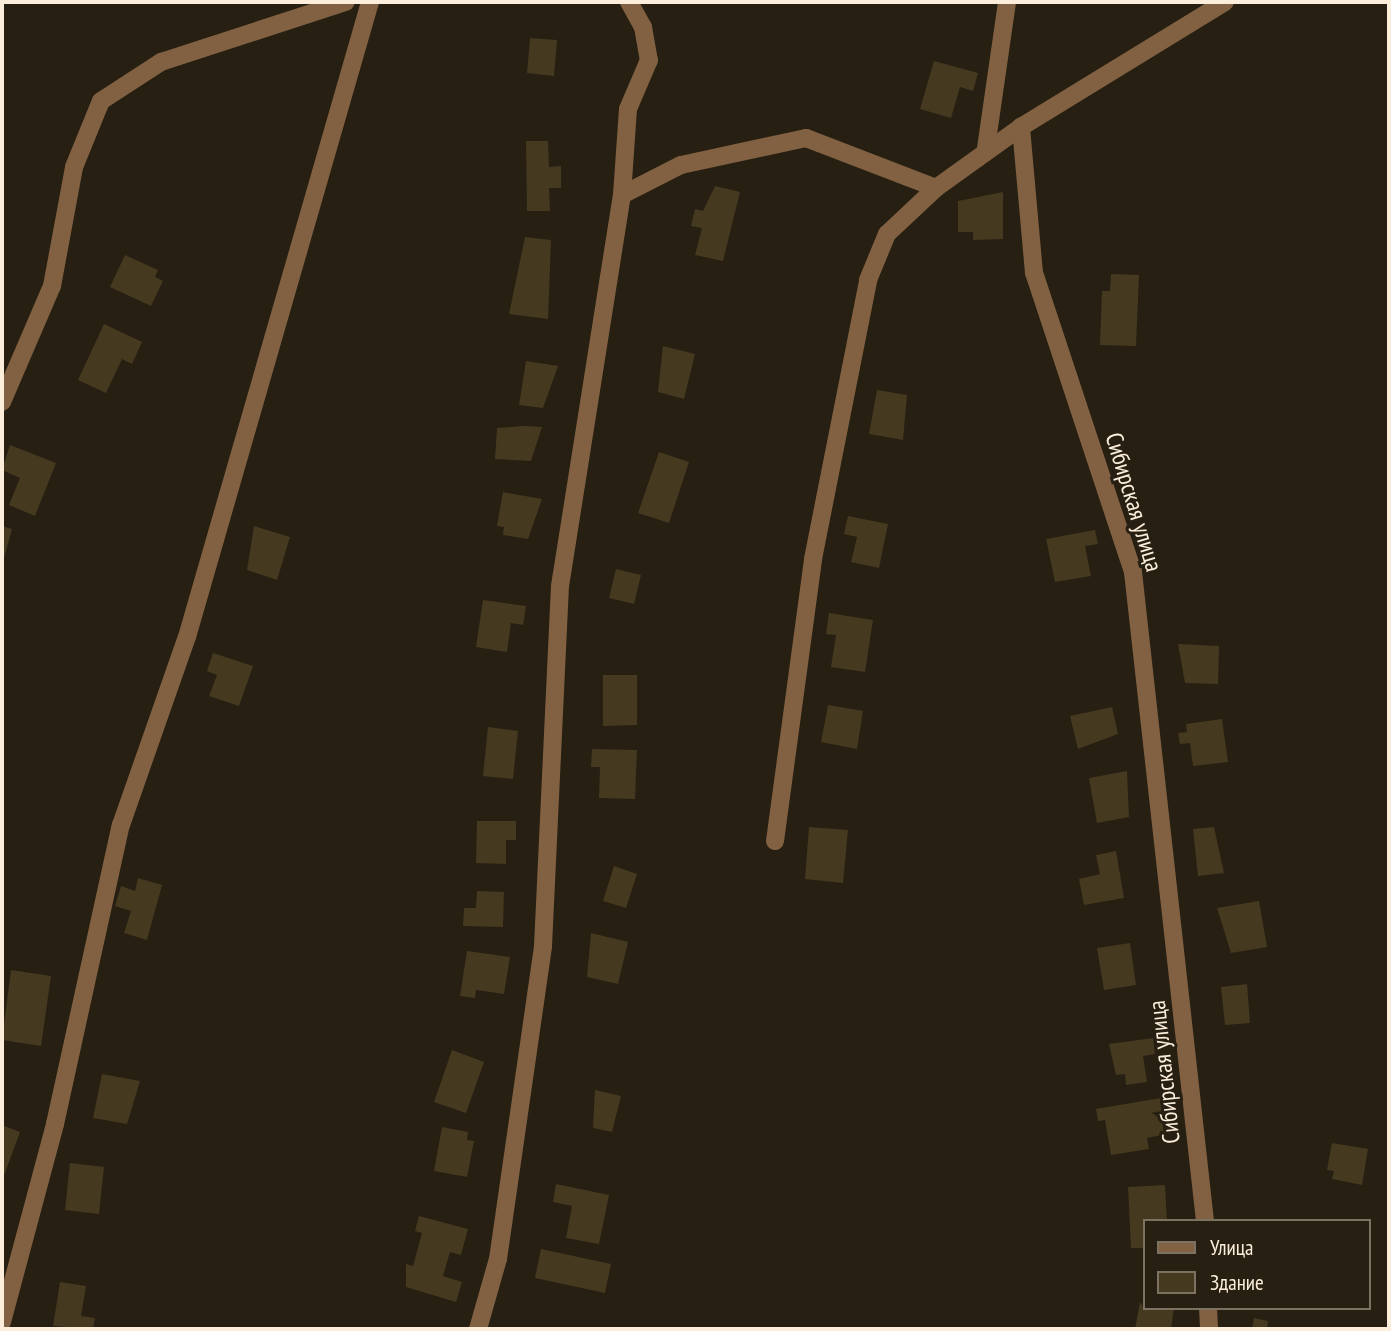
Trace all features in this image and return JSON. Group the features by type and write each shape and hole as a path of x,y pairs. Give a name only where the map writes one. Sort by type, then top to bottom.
{"street":[{"path":"2,402 52,286 75,167 101,101 161,62 346,2"},
{"path":"2,1322 55,1124 121,825 191,624 370,2"},
{"path":"478,1329 498,1259 543,946 560,586 622,195 628,109 649,60 643,27 629,2"},
{"path":"986,148 1007,2"},
{"path":"775,841 813,559 867,280 887,233 936,188 986,148 1226,2"},
{"name":"Сибирская улица","path":"1021,127 1034,273 1133,572 1205,1219"},
{"path":"622,195 681,165 806,138 936,188"},
{"path":"1208,1310 1209,1329"}],"building":[{"path":"530,38 557,40 554,76 527,73"},
{"path":"934,61 978,73 973,91 960,87 951,118 920,109"},
{"path":"526,141 548,141 549,167 561,166 561,188 549,188 550,211 527,211"},
{"path":"715,186 740,192 723,261 695,255 702,228 691,226 695,209 703,211"},
{"path":"1003,192 1003,239 973,240 973,232 958,232 958,201"},
{"path":"525,237 551,240 548,319 509,314"},
{"path":"125,255 158,270 155,277 163,281 151,306 110,287"},
{"path":"1111,274 1139,275 1136,346 1100,345 1102,291 1110,291"},
{"path":"104,324 142,342 132,364 122,359 106,393 78,380"},
{"path":"663,346 695,354 684,399 658,392"},
{"path":"526,361 558,366 543,408 519,405"},
{"path":"877,390 907,395 903,440 869,434"},
{"path":"542,427 531,461 495,459 497,428"},
{"path":"10,445 56,463 35,516 9,505 20,478 2,470"},
{"path":"659,452 689,462 669,523 638,513"},
{"path":"503,492 542,499 528,539 503,535 504,527 497,526"},
{"path":"848,516 888,524 879,568 851,562 857,537 844,534"},
{"path":"2,526 12,529 3,562 2,562"},
{"path":"254,526 290,537 277,580 247,570"},
{"path":"1095,530 1098,544 1085,546 1091,576 1055,582 1046,539"},
{"path":"616,569 641,575 634,604 609,598"},
{"path":"483,600 526,606 523,625 511,623 507,652 476,647"},
{"path":"829,613 873,620 865,672 831,667 836,635 826,634"},
{"path":"1178,644 1219,646 1218,684 1185,683"},
{"path":"213,653 253,666 239,706 209,696 217,675 207,671"},
{"path":"603,675 637,675 637,725 603,726"},
{"path":"828,705 863,711 857,749 821,742"},
{"path":"1112,707 1118,734 1078,749 1070,716"},
{"path":"1222,719 1228,762 1193,766 1190,743 1180,744 1178,733 1187,732 1186,724"},
{"path":"488,727 518,731 513,779 483,776"},
{"path":"592,749 637,750 635,799 599,798 600,767 591,767"},
{"path":"1127,771 1129,817 1097,823 1089,778"},
{"path":"477,821 516,821 516,840 506,840 506,864 476,863"},
{"path":"809,827 848,830 843,883 805,879"},
{"path":"1214,827 1224,873 1198,876 1193,829"},
{"path":"1116,851 1124,898 1084,905 1079,879 1100,874 1096,855"},
{"path":"614,866 637,874 626,908 603,901"},
{"path":"138,878 162,885 147,940 124,933 131,911 115,906 121,886 135,891"},
{"path":"477,891 504,892 503,927 463,926 464,908 476,908"},
{"path":"1259,901 1267,947 1231,953 1217,908"},
{"path":"591,933 628,942 618,984 587,977"},
{"path":"1130,943 1136,985 1104,990 1097,948"},
{"path":"467,951 510,957 504,994 476,990 475,998 460,996"},
{"path":"11,970 51,976 41,1046 2,1040"},
{"path":"1247,984 1250,1023 1225,1025 1221,987"},
{"path":"1153,1038 1155,1054 1143,1056 1147,1082 1126,1085 1125,1074 1116,1075 1109,1044"},
{"path":"452,1050 484,1062 466,1113 434,1102"},
{"path":"102,1074 140,1081 127,1124 93,1118"},
{"path":"595,1090 621,1096 612,1132 593,1128"},
{"path":"1161,1098 1167,1134 1147,1138 1149,1149 1111,1155 1105,1120 1098,1121 1096,1109"},
{"path":"2,1125 20,1132 2,1181"},
{"path":"442,1127 468,1132 467,1140 474,1141 467,1177 434,1171"},
{"path":"1332,1143 1368,1149 1362,1185 1332,1179 1334,1171 1327,1170"},
{"path":"70,1163 104,1167 99,1214 65,1210"},
{"path":"556,1184 609,1195 599,1244 566,1238 572,1206 553,1202"},
{"path":"1165,1185 1167,1219 1142,1219 1142,1248 1131,1248 1128,1187"},
{"path":"419,1216 468,1229 461,1255 450,1252 443,1276 462,1282 456,1302 406,1287 406,1264 413,1266 422,1233 415,1231"},
{"path":"541,1249 611,1264 605,1293 535,1278"},
{"path":"60,1282 86,1286 81,1316 95,1318 93,1329 53,1326"},
{"path":"1140,1302 1142,1310 1174,1310 1171,1329 1135,1329"},
{"path":"1254,1318 1268,1321 1267,1329 1252,1329"}]}
